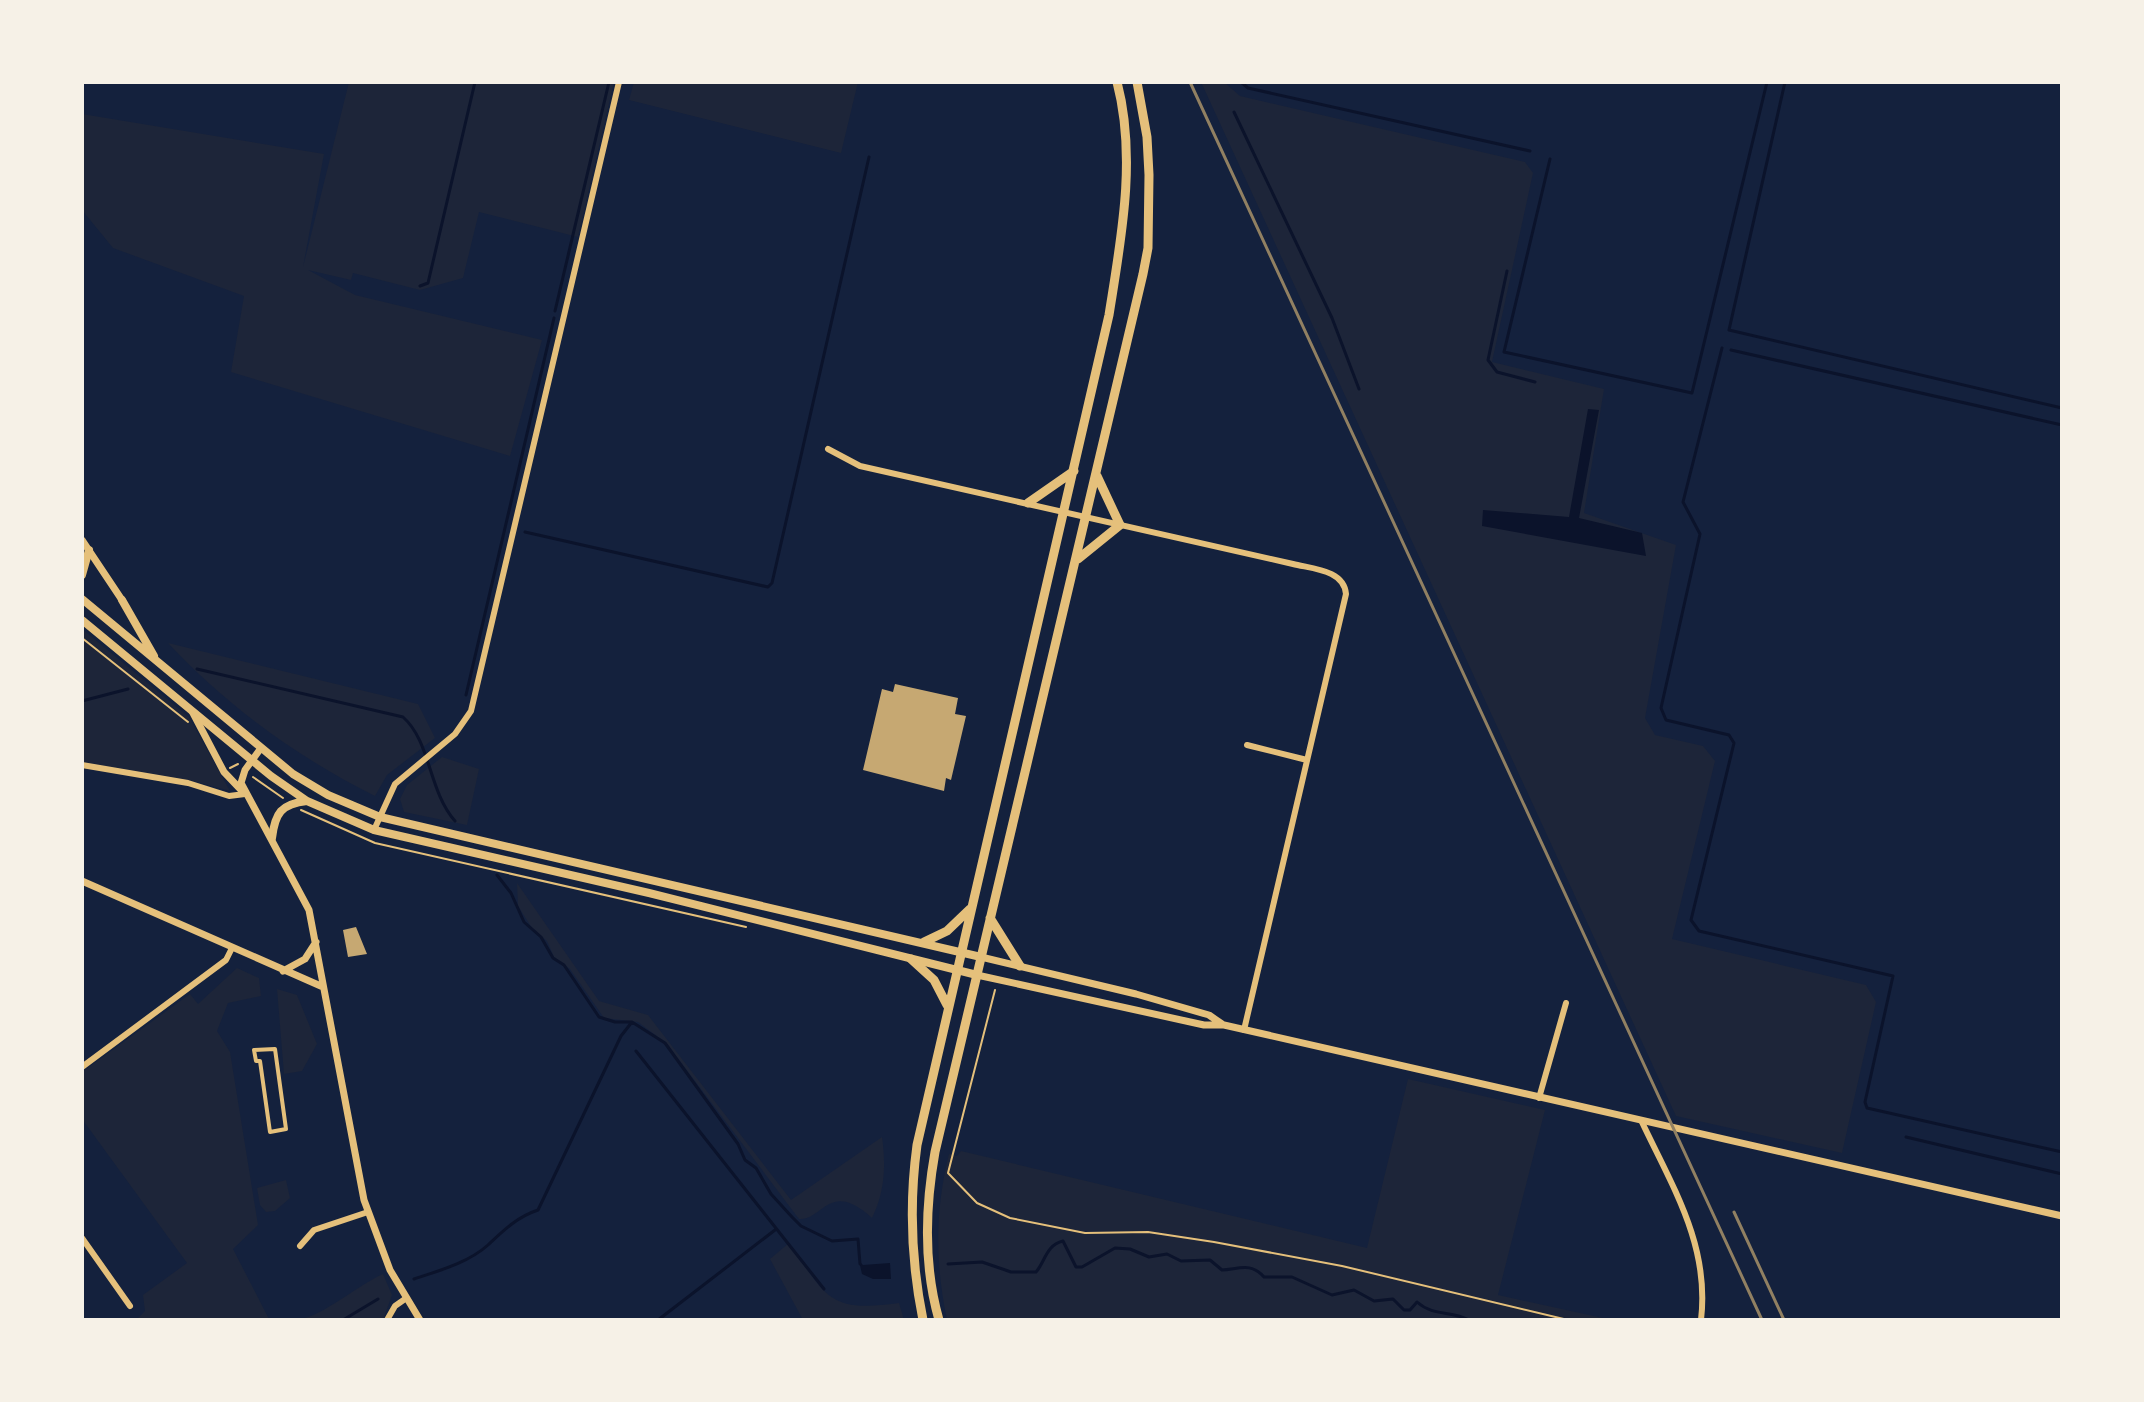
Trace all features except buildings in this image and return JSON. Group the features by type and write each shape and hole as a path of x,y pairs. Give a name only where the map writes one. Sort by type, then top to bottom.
{"main road":[{"path":"923,1320 913,1256 912,1184 947,1005 1109,315 1123,228 1126,176 1117,82"},
{"path":"939,1320 928,1267 928,1188 1078,559 1148,248 1147,137 1137,82"},
{"path":"1028,503 1074,471"},
{"path":"1078,559 1120,525 1097,476"},
{"path":"82,575 89,550"},
{"path":"82,599 293,774 328,795 380,817 981,957"},
{"path":"122,600 156,660"},
{"path":"82,620 251,760 307,801 374,830 649,893 977,975"},
{"path":"272,838 280,809 288,803 307,801"},
{"path":"924,942 947,931 972,906"},
{"path":"990,918 1020,966"},
{"path":"911,959 934,980 947,1005"}],"street":[{"path":"374,830 395,784 461,729 471,711 619,82"},
{"path":"828,449 860,466 1337,576 1345,584 1346,594 1244,1030"},
{"path":"82,540 122,600"},
{"path":"192,711 224,772 245,794"},
{"path":"1247,745 1307,760"},
{"path":"261,748 251,760 241,783 301,891 317,940 349,1135 368,1212 405,1299 420,1320"},
{"path":"82,765 188,783 229,796 245,794"},
{"path":"82,881 323,987"},
{"path":"283,971 305,959 317,940"},
{"path":"82,1067 226,960 232,948"},
{"path":"981,957 1209,1015 1224,1025"},
{"path":"977,975 1204,1025 1224,1025 2062,1216"},
{"path":"1539,1098 1566,1003"},
{"path":"275,1049 286,1129 270,1132 260,1061 256,1061 254,1050 275,1049"},
{"path":"1641,1120 1698,1246 1703,1282 1701,1320"},
{"path":"300,1246 314,1230 368,1212"},
{"path":"82,1238 130,1306"},
{"path":"387,1320 395,1306 405,1299"}],"path":[{"path":"82,638 188,722"},
{"path":"227,770 238,764"},
{"path":"252,776 283,798"},
{"path":"300,809 375,843 747,927"},
{"path":"995,990 948,1173 967,1194 988,1209 1085,1233 1168,1235 1342,1266 1568,1320"}],"shaded area":[{"path":"349,82 614,82 578,237 479,212 463,278 420,290 353,273 351,280 308,270 355,295 542,340 510,456 231,372 244,296 113,248 82,210 82,114 324,154 303,267"},
{"path":"634,82 858,82 841,153 629,100"},
{"path":"1201,82 1224,82 1240,96 1525,162 1533,173 1492,362 1604,389 1584,513 1676,545 1645,718 1655,735 1703,746 1715,761 1672,939 1866,985 1876,1002 1842,1153 1676,1116"},
{"path":"1588,409 1599,410 1579,518 1642,533 1646,556 1482,526 1483,510 1569,517"},
{"path":"82,629 189,717 230,791 189,780 82,762"},
{"path":"168,643 418,704 435,738 387,775 375,796 318,764 264,728 214,688"},
{"path":"442,757 479,769 467,825 404,812 400,799 407,785"},
{"path":"517,883 599,1001 648,1015 791,1200 882,1137 883,1178 880,1198 872,1218 858,1207 836,1202 807,1218 799,1219 667,1044 638,1022 604,1018 570,969 554,957 547,941 532,928 518,906"},
{"path":"237,968 259,978 261,996 228,1003 217,1031 230,1052 258,1225 233,1249 269,1319 292,1320 136,1320 145,1311 143,1295 187,1263 82,1119 82,1072 190,994 198,1004"},
{"path":"277,989 297,995 317,1044 302,1071 284,1074"},
{"path":"1408,1079 1545,1110 1498,1295 1612,1320 947,1320 940,1278 938,1237 941,1196 949,1154 957,1156 961,1151 1367,1248"},
{"path":"286,1180 290,1198 275,1211 266,1212 260,1205 257,1188"},
{"path":"789,1243 812,1277 832,1297 857,1305 899,1303 904,1320 803,1320 770,1259"},
{"path":"859,1261 863,1265 890,1263 891,1279 873,1279 862,1274"},
{"path":"383,1274 392,1295 383,1320 292,1320 309,1317"}],"waterway":[{"path":"420,286 428,283 475,82"},
{"path":"555,311 609,82"},
{"path":"1241,82 1248,88 1530,151"},
{"path":"1550,159 1504,352 1692,393 1767,82"},
{"path":"1785,82 1729,330 2062,408"},
{"path":"1234,112 1332,318 1359,389"},
{"path":"525,532 768,587 772,583 869,157"},
{"path":"1507,271 1488,360 1497,372 1535,382"},
{"path":"466,695 554,318"},
{"path":"1722,348 1683,502 1700,534 1661,708 1666,720 1729,735 1734,743 1691,920 1699,931 1893,976 1865,1102 1867,1108 2062,1152"},
{"path":"1731,350 2062,425"},
{"path":"197,669 403,717 419,739 439,795 455,821"},
{"path":"82,701 128,689"},
{"path":"497,875 511,893 524,922 541,937 553,958 564,965 599,1017 615,1022 632,1022 665,1043 738,1144 745,1160 756,1168 771,1194 801,1226 832,1241 858,1239 860,1264"},
{"path":"414,1279 471,1257 517,1220 538,1210 621,1036 632,1022"},
{"path":"636,1051 824,1289"},
{"path":"1906,1137 2062,1174"},
{"path":"658,1320 775,1230"},
{"path":"948,1264 982,1262 1011,1272 1036,1272 1049,1250 1063,1241 1076,1267 1082,1267 1115,1248 1130,1249 1149,1257 1167,1254 1181,1261 1210,1260 1222,1270 1249,1268 1264,1277 1292,1277 1332,1295 1354,1290 1374,1301 1393,1299 1404,1310 1410,1310 1417,1302 1430,1310 1469,1320"},
{"path":"343,1320 378,1299"}],"railway":[{"path":"1190,82 1762,1320"},
{"path":"1734,1212 1784,1320"}]}
